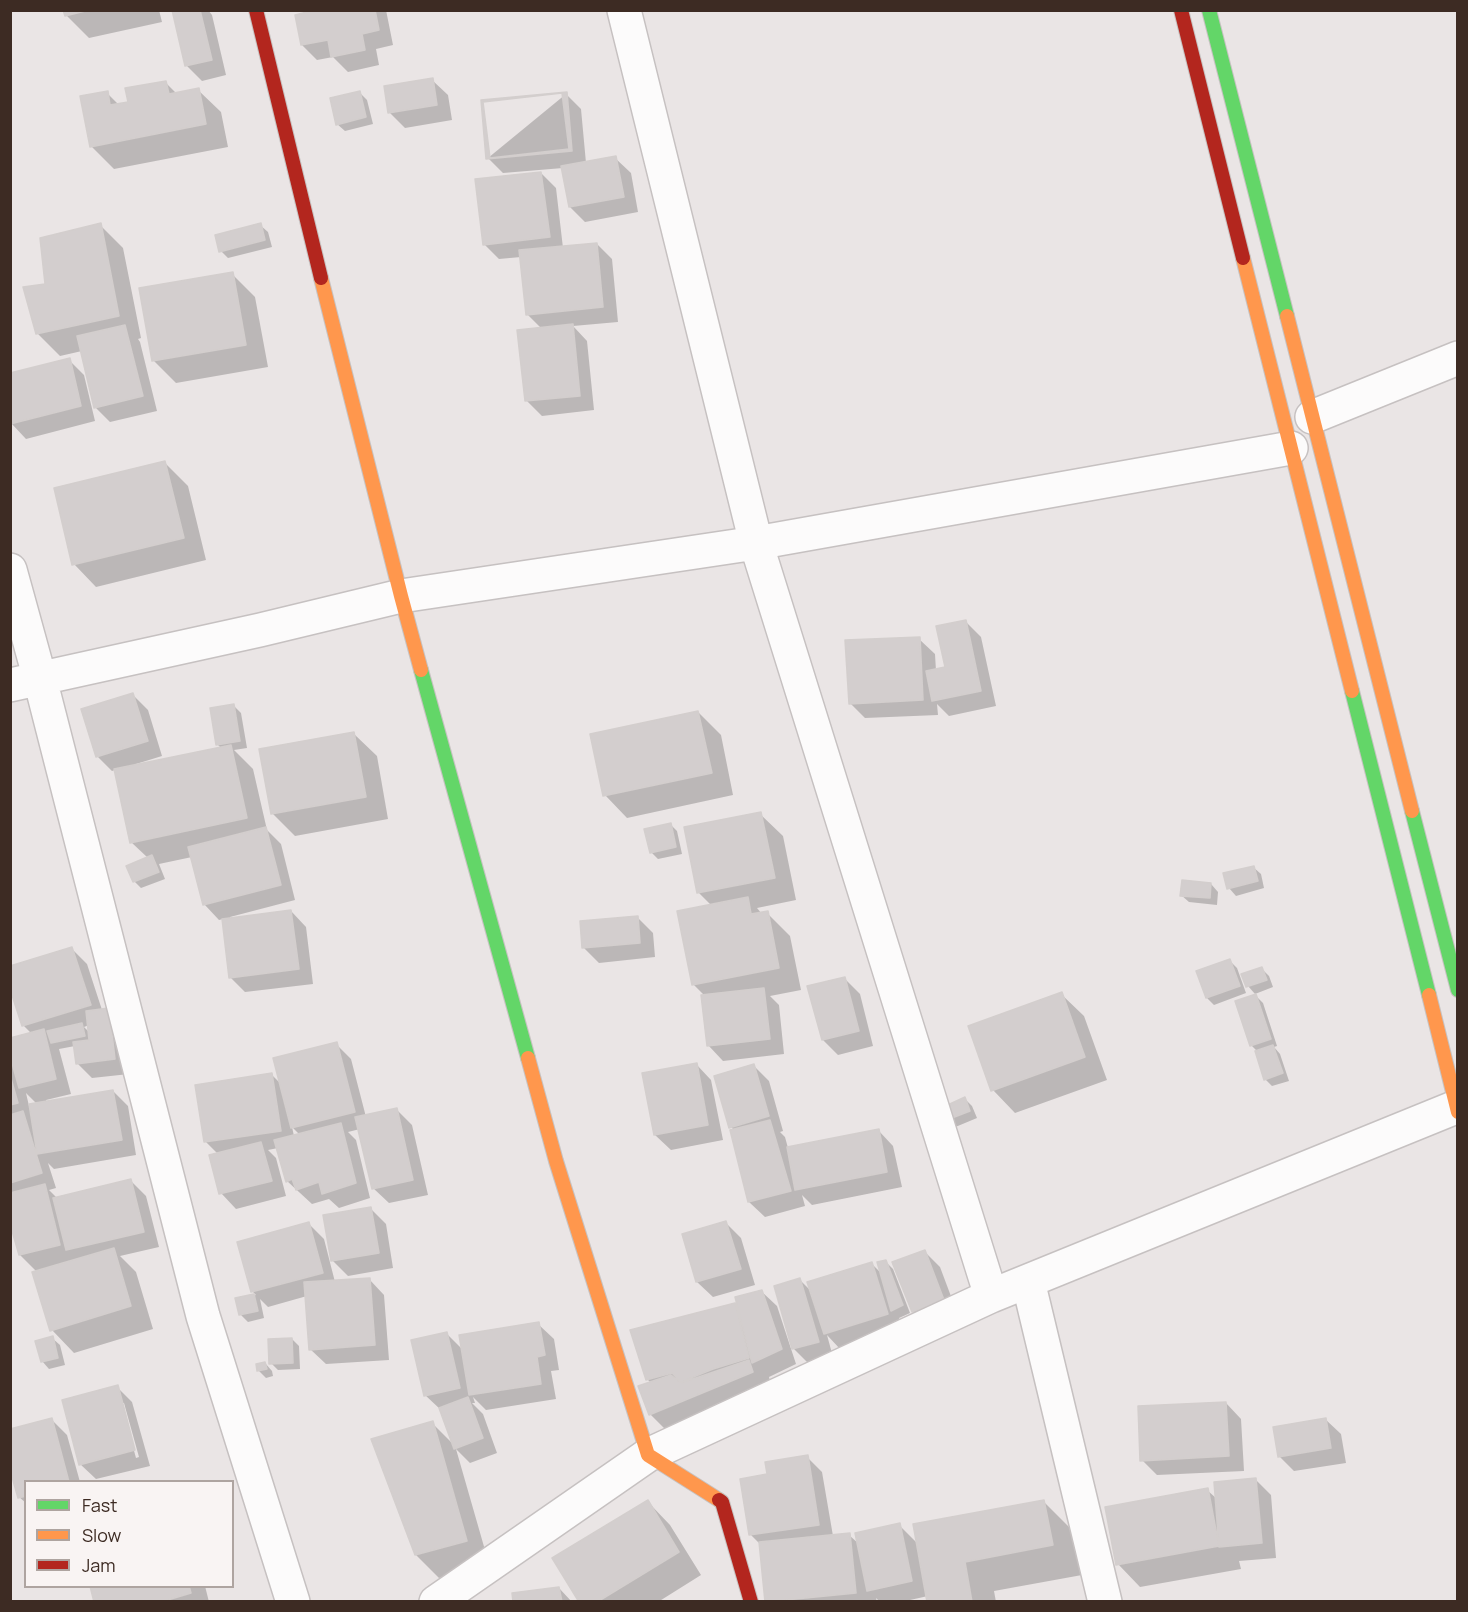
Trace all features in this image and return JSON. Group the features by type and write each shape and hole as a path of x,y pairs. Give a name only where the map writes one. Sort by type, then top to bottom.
{"main road":[{"path":"256,10 334,333 401,596 556,1161 648,1455 722,1502 751,1602"},
{"path":"1181,10 1457,1109"},
{"path":"1209,10 1458,990"}],"street":[{"path":"624,10 756,543 991,1296"},
{"path":"1312,417 1458,358"},
{"path":"25,682 401,596 756,543 1291,448"},
{"path":"10,570 25,682 203,1316 293,1602"},
{"path":"436,1602 648,1455 991,1296 1457,1109"},
{"path":"1028,1281 1105,1602"}],"building":[{"path":"63,10 89,10 65,16"},
{"path":"172,10 200,10 212,60 185,66"},
{"path":"307,10 375,10 379,30 362,34 365,50 331,57 328,40 301,45 295,15 307,12"},
{"path":"433,78 437,105 388,113 384,86"},
{"path":"166,81 169,94 199,88 206,124 90,147 80,96 108,91 110,105 128,102 125,88"},
{"path":"360,91 366,117 336,125 330,98"},
{"path":"567,92 572,151 486,159 481,100"},
{"path":"562,93 569,149 490,158 483,102"},
{"path":"616,156 624,197 569,207 561,166"},
{"path":"541,172 550,237 483,245 475,179"},
{"path":"101,223 119,316 36,334 23,287 45,284 40,238"},
{"path":"261,223 265,240 219,252 215,235"},
{"path":"597,243 603,307 526,315 519,250"},
{"path":"233,272 246,345 152,361 139,288"},
{"path":"573,324 580,396 525,401 517,330"},
{"path":"125,325 143,396 94,408 77,336"},
{"path":"70,358 81,406 10,424 10,373"},
{"path":"165,461 184,538 72,565 54,488"},
{"path":"966,620 981,691 932,701 926,671 945,667 936,626"},
{"path":"920,637 923,700 849,704 845,640"},
{"path":"133,693 148,741 96,757 81,709"},
{"path":"234,704 240,741 216,745 210,708"},
{"path":"698,711 712,773 603,796 590,734"},
{"path":"354,732 366,797 271,814 259,749"},
{"path":"231,745 247,818 130,843 114,769"},
{"path":"761,812 775,878 697,893 684,827"},
{"path":"671,823 676,847 650,853 644,829"},
{"path":"266,827 281,885 203,905 188,847"},
{"path":"152,855 159,872 133,882 126,866"},
{"path":"1254,866 1258,881 1227,889 1223,873"},
{"path":"1182,880 1211,883 1210,898 1180,896"},
{"path":"748,897 751,914 768,911 779,968 692,985 677,911"},
{"path":"291,910 299,969 229,978 222,919"},
{"path":"638,916 640,943 582,948 580,921"},
{"path":"72,947 91,1005 22,1026 10,989 10,966"},
{"path":"1230,959 1240,986 1206,998 1196,971"},
{"path":"1262,967 1267,980 1246,987 1241,974"},
{"path":"845,977 859,1031 822,1040 807,986"},
{"path":"764,988 770,1039 707,1046 701,995"},
{"path":"1062,992 1085,1057 991,1091 968,1026"},
{"path":"1256,994 1271,1039 1250,1046 1235,1001"},
{"path":"109,1008 115,1059 76,1064 73,1042 89,1040 86,1011"},
{"path":"82,1023 85,1036 51,1043 47,1031"},
{"path":"44,1029 56,1079 19,1088 10,1056 10,1038"},
{"path":"337,1042 355,1112 291,1128 273,1058"},
{"path":"1273,1045 1283,1073 1264,1080 1255,1051"},
{"path":"697,1063 708,1125 654,1135 642,1073"},
{"path":"754,1064 769,1116 729,1128 714,1076"},
{"path":"272,1073 281,1131 204,1142 195,1085"},
{"path":"10,1075 18,1103 10,1105"},
{"path":"113,1090 122,1140 37,1154 29,1104"},
{"path":"965,1097 970,1111 944,1121 939,1109"},
{"path":"397,1108 413,1180 372,1189 355,1117"},
{"path":"23,1111 42,1173 10,1183 10,1115"},
{"path":"770,1120 791,1191 748,1202 730,1130"},
{"path":"341,1123 356,1183 322,1194 319,1182 296,1190 292,1179 286,1182 274,1140"},
{"path":"879,1129 887,1172 795,1190 787,1147"},
{"path":"261,1142 272,1181 219,1194 209,1155"},
{"path":"131,1179 144,1232 66,1250 53,1198"},
{"path":"45,1184 60,1245 19,1255 10,1224 10,1193"},
{"path":"371,1207 379,1253 331,1261 323,1215"},
{"path":"726,1221 741,1269 696,1282 682,1234"},
{"path":"309,1222 323,1273 251,1292 237,1242"},
{"path":"114,1248 131,1306 50,1331 32,1272"},
{"path":"925,1250 944,1300 912,1312 892,1262"},
{"path":"886,1260 903,1305 891,1311 877,1262"},
{"path":"872,1262 888,1314 824,1334 807,1282"},
{"path":"370,1278 375,1345 309,1350 304,1282"},
{"path":"800,1278 819,1342 792,1349 774,1286"},
{"path":"762,1290 782,1349 752,1363 735,1297"},
{"path":"254,1294 258,1311 239,1315 235,1298"},
{"path":"735,1303 749,1358 681,1382 672,1373 646,1380 630,1330"},
{"path":"539,1322 545,1355 537,1357 541,1384 469,1395 459,1335"},
{"path":"447,1332 460,1388 424,1396 411,1340"},
{"path":"53,1336 58,1358 41,1362 35,1341"},
{"path":"292,1338 293,1363 269,1364 268,1339"},
{"path":"749,1360 753,1372 649,1415 638,1386 671,1375 681,1383"},
{"path":"265,1362 267,1369 257,1371 256,1364"},
{"path":"118,1385 135,1450 79,1465 62,1400"},
{"path":"468,1397 483,1438 454,1449 439,1408"},
{"path":"1226,1402 1229,1456 1140,1461 1138,1406"},
{"path":"52,1418 68,1480 24,1480 24,1496 18,1498 10,1470 10,1429"},
{"path":"1326,1418 1331,1448 1278,1457 1273,1427"},
{"path":"433,1421 467,1541 415,1555 371,1439"},
{"path":"808,1455 819,1525 749,1535 740,1479 767,1474 765,1462"},
{"path":"1256,1478 1262,1543 1219,1547 1214,1482"},
{"path":"1208,1488 1219,1546 1116,1565 1105,1507"},
{"path":"648,1500 679,1552 597,1602 579,1602 552,1558"},
{"path":"1044,1500 1053,1545 965,1562 972,1602 927,1602 913,1524"},
{"path":"900,1523 912,1581 867,1591 855,1533"},
{"path":"850,1533 856,1593 765,1602 759,1542"},
{"path":"559,1587 562,1602 513,1602 512,1593"},
{"path":"90,1588 190,1588 191,1593 161,1602 94,1602"}],"traffic: fast":[{"path":"1209,10 1287,316"},
{"path":"421,670 528,1058"},
{"path":"1352,691 1429,995"},
{"path":"1412,811 1458,990"}],"traffic: slow":[{"path":"1243,258 1352,691"},
{"path":"321,278 421,670"},
{"path":"1287,316 1412,811"},
{"path":"1429,995 1458,1112"},
{"path":"528,1058 556,1161 648,1455 719,1500"}],"traffic: jam":[{"path":"256,10 321,278"},
{"path":"1181,10 1243,258"},
{"path":"719,1500 722,1502 751,1602"}]}
